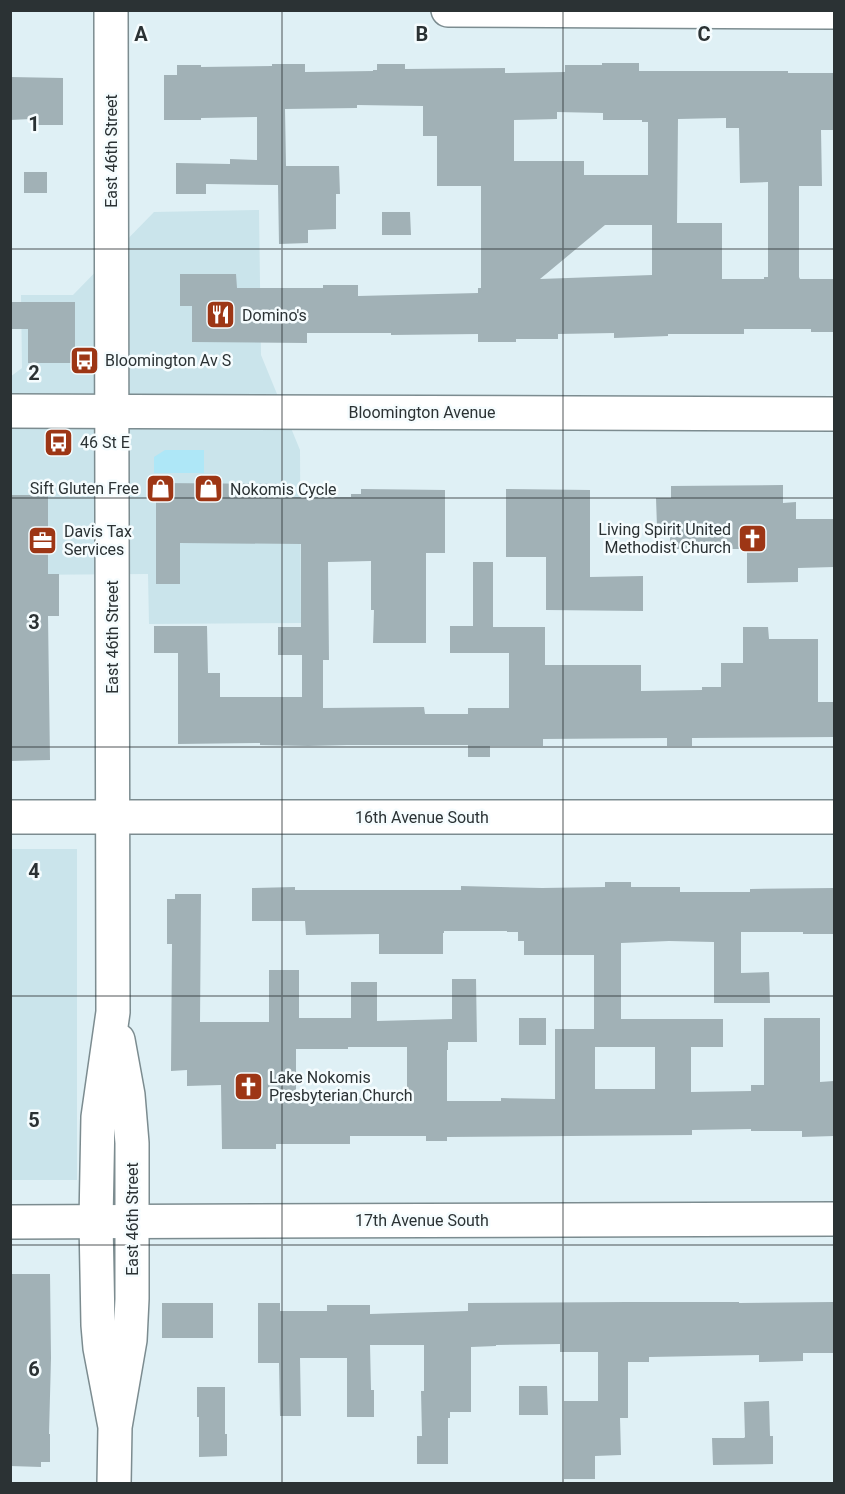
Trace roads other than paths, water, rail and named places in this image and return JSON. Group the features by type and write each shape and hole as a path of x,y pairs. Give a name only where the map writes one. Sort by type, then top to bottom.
{"street":[{"name":"East 46th Street","path":"111,10 113,1012 98,1118 96,1221 100,1348 115,1427"},
{"path":"448,10 834,12"},
{"name":"Bloomington Avenue","path":"10,411 834,414"},
{"name":"16th Avenue South","path":"10,817 834,817"},
{"name":"East 46th Street","path":"113,1012 129,1109 132,1143 131,1326 115,1427 114,1484"},
{"name":"17th Avenue South","path":"10,1222 834,1219"}],"place":[{"name":"Domino's","path":"221,315"},
{"name":"Bloomington Av S","path":"84,360"},
{"name":"46 St E","path":"59,442"},
{"name":"Sift Gluten Free","path":"160,488"},
{"name":"Nokomis Cycle","path":"209,489"},
{"name":"Living Spirit United Methodist Church","path":"752,538"},
{"name":"Davis Tax Services","path":"43,540"},
{"name":"Lake Nokomis Presbyterian Church","path":"248,1086"}]}
